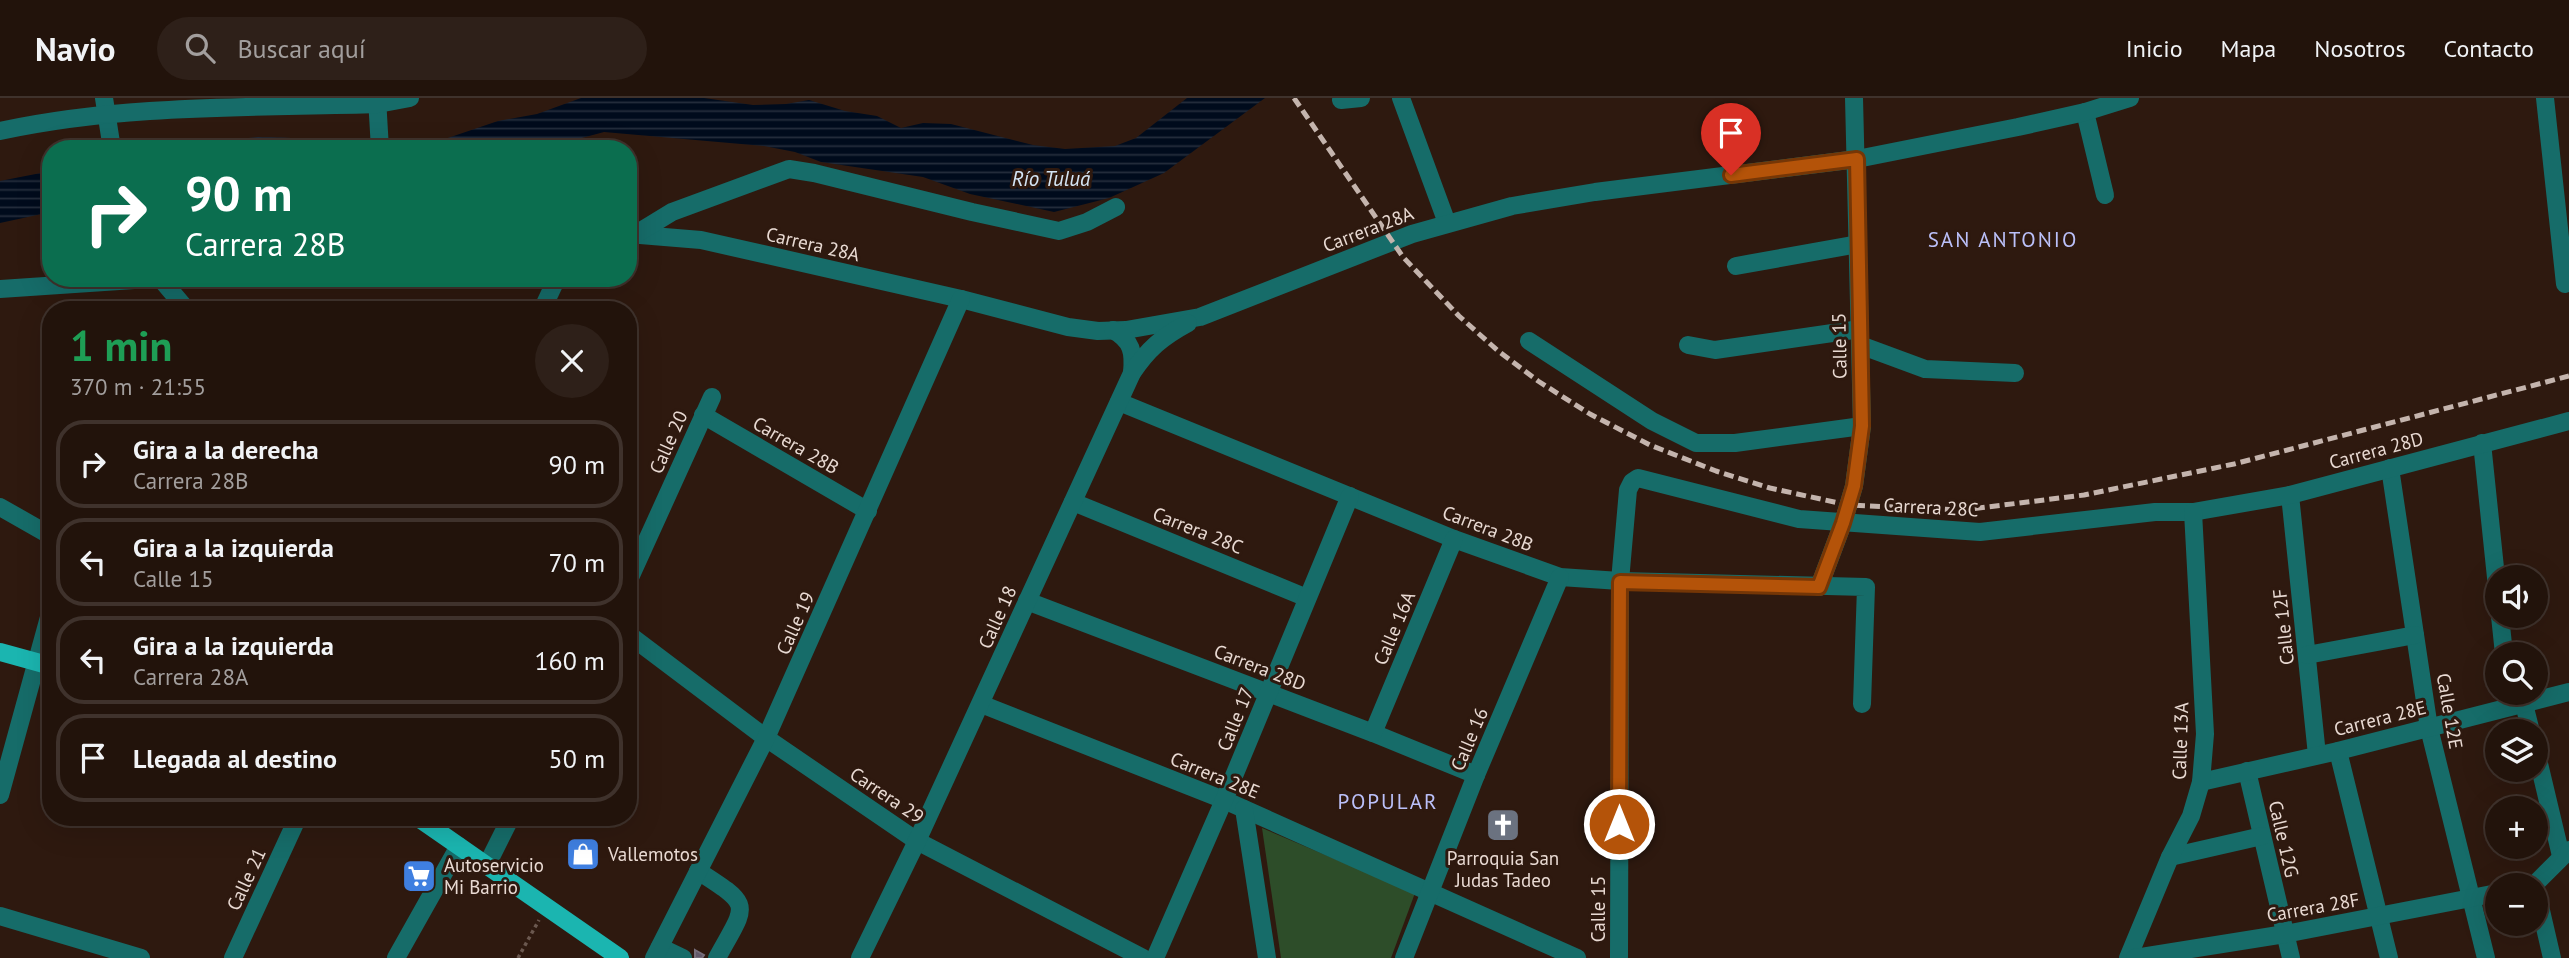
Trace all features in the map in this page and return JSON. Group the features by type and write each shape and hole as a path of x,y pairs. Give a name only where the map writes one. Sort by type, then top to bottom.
{"main road":[{"path":"0,652 42,664"},
{"path":"430,826 620,958"}],"street":[{"path":"0,131 104,106 158,109 410,98"},
{"path":"1341,100 1361,98"},
{"path":"1401,98 1447,223"},
{"name":"Calle 15","path":"1819,587 1854,486 1862,426 1854,98"},
{"name":"Carrera 28A","path":"637,234 701,240 961,299 1068,327 1113,330 1200,317 1372,249 1447,223 1512,206 1857,159 2085,112 2130,98"},
{"path":"2545,98 2565,284"},
{"path":"377,101 380,140"},
{"path":"104,106 109,140"},
{"path":"2085,112 2105,195"},
{"path":"637,231 672,212 789,169 1059,231 1087,222 1116,207"},
{"path":"1736,266 1858,244"},
{"path":"0,289 42,286"},
{"path":"168,287 180,301"},
{"name":"Calle 19","path":"657,953 766,738 961,299"},
{"name":"Calle 18","path":"860,958 981,704 1132,373 1145,353 1160,340 1200,317"},
{"path":"1113,330 1124,336 1131,345 1134,357 1132,373"},
{"path":"1688,345 1715,350 1860,337 1925,369 2015,373"},
{"path":"1529,341 1652,421 1696,443 1735,443 1862,426"},
{"name":"Calle 20","path":"637,562 712,397"},
{"name":"Carrera 28B","path":"1119,402 1454,539 1560,577 1620,582 1866,587 1862,704"},
{"name":"Carrera 28B","path":"703,415 868,512"},
{"name":"Carrera 28D","path":"2193,512 2290,495 2482,443 2569,426"},
{"path":"2482,443 2495,565"},
{"name":"Calle 12E","path":"2390,468 2429,728 2486,958"},
{"name":"Carrera 28C","path":"1632,482 1638,478 1799,519 1980,532 2155,512 2193,512"},
{"name":"Calle 15","path":"1619,958 1620,582 1628,490 1632,482"},
{"name":"Calle 12F","path":"2290,495 2317,755"},
{"name":"Calle 17","path":"1155,958 1224,800 1350,496"},
{"name":"Carrera 28C","path":"1073,502 1307,598"},
{"path":"0,507 42,531"},
{"name":"Calle 13A","path":"2128,958 2170,857 2192,816 2201,782 2205,734 2193,512"},
{"name":"Calle 16A","path":"1373,733 1454,539"},
{"name":"Calle 16","path":"1404,958 1476,775 1560,577"},
{"name":"Carrera 28D","path":"1027,601 1476,775"},
{"path":"2307,655 2415,635"},
{"name":"Carrera 29","path":"637,641 766,738 917,841 1143,958"},
{"path":"0,795 42,667"},
{"name":"Carrera 28E","path":"2548,695 2569,692"},
{"name":"Carrera 28E","path":"981,704 1224,800 1577,958"},
{"name":"Carrera 28E","path":"2201,782 2429,728 2501,705"},
{"path":"2338,751 2389,958"},
{"name":"Calle 12G","path":"2247,771 2291,958"},
{"path":"2545,782 2565,853 2546,873"},
{"path":"1244,809 1267,958"},
{"name":"Calle 21","path":"233,958 294,826"},
{"path":"486,865 506,826"},
{"path":"2170,857 2262,836"},
{"path":"396,958 459,846"},
{"path":"698,871 734,894 741,904 740,916 717,958"},
{"name":"Carrera 28F","path":"2136,958 2190,954 2285,933 2485,896"},
{"path":"0,916 141,958"},
{"path":"2546,936 2552,958"},
{"path":"657,953 683,958"}],"path":[{"path":"518,958 547,907"}],"green space":[{"path":"1262,828 1415,893 1391,958 1281,958"}],"water":[{"name":"Río Tuluá","path":"581,98 704,98 753,105 809,100 845,111 877,116 901,128 923,123 951,124 1033,145 1065,149 1115,146 1136,138 1187,98 1265,98 1164,173 1109,198 1054,212 970,194 923,177 821,162 795,152 764,146 604,132 578,139 442,140 498,121 537,114"},
{"path":"258,137 305,140 229,140"},
{"path":"42,173 42,214 0,223 0,181"}],"building":[{"path":"695,950 704,955 702,958 695,958"}],"railway":[{"path":"1294,98 1403,257 1459,316 1497,350 1538,381 1590,414 1650,445 1716,471 1770,488 1848,505 1963,510 2084,495 2234,464 2569,376"}],"place":[{"name":"Parroquia San Judas Tadeo","path":"1503,825"},
{"name":"Vallemotos","path":"583,854"},
{"name":"Autoservicio Mi Barrio","path":"419,876"}],"district":[{"name":"SAN ANTONIO","path":"2003,240"},
{"name":"POPULAR","path":"1388,802"}],"route":[{"path":"1619,824 1620,582 1819,587 1854,486 1862,426 1857,159 1731,175"}]}
